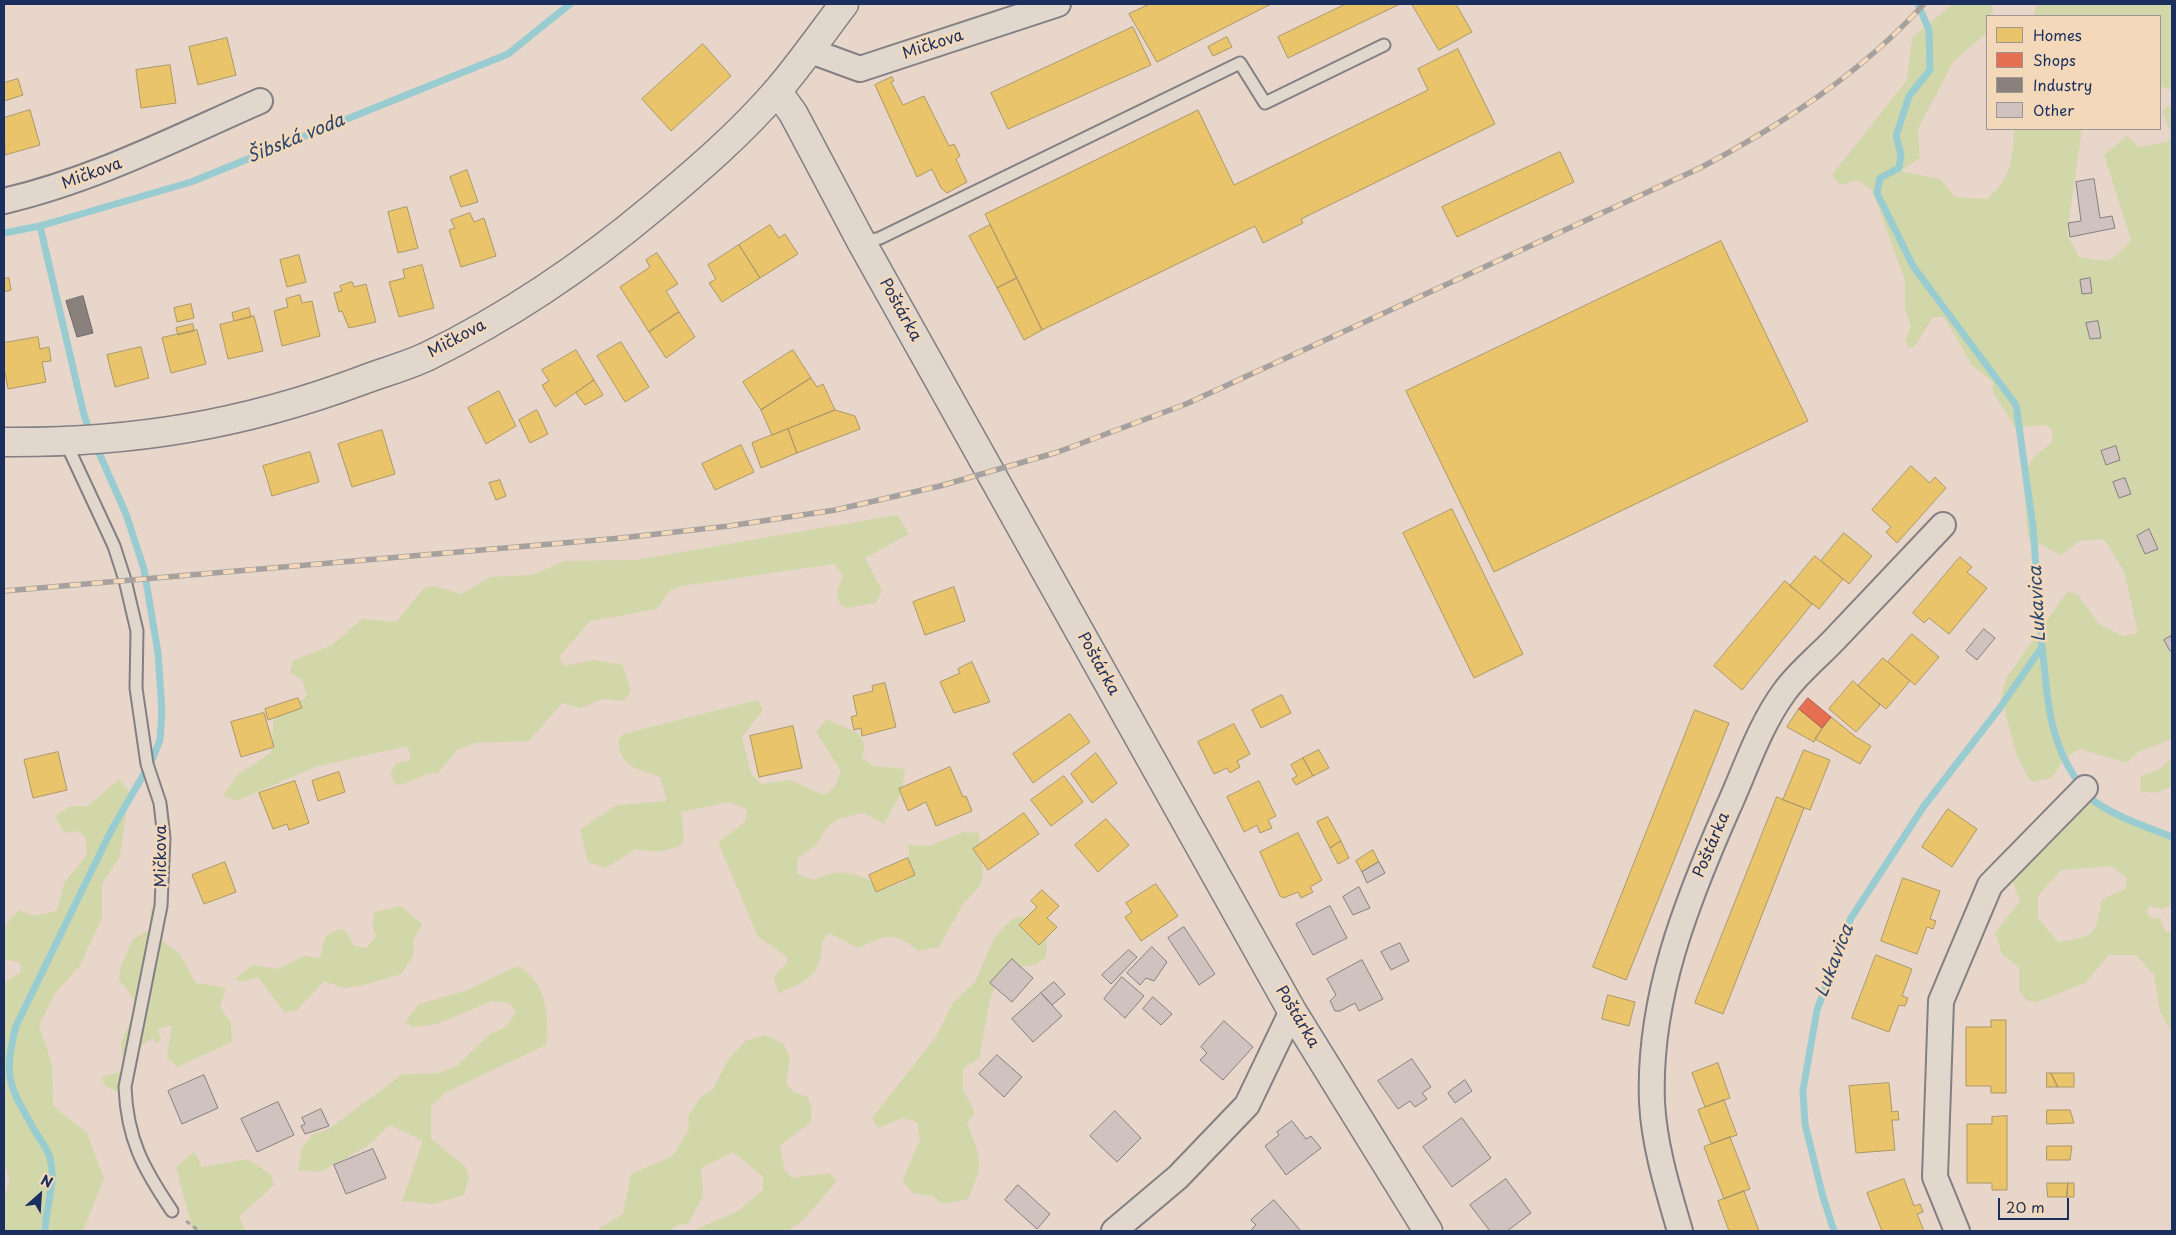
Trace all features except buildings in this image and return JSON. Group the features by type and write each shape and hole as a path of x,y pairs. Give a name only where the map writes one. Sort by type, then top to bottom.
{"street":[{"name":"Mičkova","path":"4,442 90,441 171,432 245,418 317,397 427,356 552,284 610,244 713,157 777,91 844,4"},
{"name":"Mičkova","path":"808,50 860,69 1058,4"},
{"name":"Poštárka","path":"777,91 793,112 862,243 1292,1011 1428,1231"},
{"name":"Mičkova","path":"4,201 65,185 113,168 260,101"},
{"name":"Poštárka","path":"1680,1231 1670,1196 1652,1104 1652,1053 1659,998 1699,872 1764,727 1785,691 1943,525"},
{"path":"1956,1231 1935,1177 1941,1001 1990,885 2085,788"},
{"path":"1114,1231 1178,1177 1247,1104 1292,1011"}],"lane":[{"path":"862,243 880,238 1240,63 1265,102 1384,45"},
{"name":"Mičkova","path":"90,441 114,546 125,580 137,631 136,688 147,764 160,803 164,838 161,906 125,1087 126,1116 145,1171 172,1211"}],"green space":[{"path":"1952,4 1989,4 1992,7 1993,15 1986,15 1986,34 1953,62 1918,129 1920,158 1900,171 1940,179 1955,197 1987,199 2006,176 2013,150 2014,130 2082,130 2067,234 2079,257 2097,260 2109,259 2119,253 2131,240 2104,155 2127,136 2139,147 2168,142 2171,133 2162,111 2172,104 2172,739 2138,752 2127,763 2080,749 2066,757 2051,778 2033,782 2028,777 2017,756 2001,697 2007,677 2067,592 2077,594 2099,624 2123,636 2138,633 2124,571 2104,539 2079,541 2061,555 2028,538 2023,478 2032,459 2051,443 2053,431 2046,425 2015,427 1993,393 1993,382 1972,365 1944,317 1933,317 1915,346 1908,348 1905,339 1911,327 1905,310 1905,280 1872,190 1857,180 1840,185 1832,175 1907,80 1912,38"},
{"path":"2037,4 2172,4 2172,90 2161,86 2161,15 2033,15"},
{"path":"897,515 909,534 865,558 882,590 876,603 848,608 840,605 837,592 843,575 834,564 682,586 669,591 657,609 590,621 559,657 564,666 594,660 623,665 631,691 624,701 602,699 581,708 562,703 529,741 475,743 457,750 438,773 431,773 406,783 395,784 390,773 397,763 411,760 408,746 318,766 236,801 223,796 237,775 271,753 274,719 307,696 302,680 290,672 293,661 332,645 362,619 396,622 424,588 434,586 462,594 490,577 532,575 565,561 635,560"},
{"path":"758,700 763,710 742,737 751,773 761,784 790,780 823,795 834,788 841,771 816,732 827,719 859,734 865,745 862,757 873,766 905,769 902,791 884,824 864,813 840,818 827,827 816,845 798,858 797,874 814,880 834,873 851,874 886,888 905,882 910,867 908,845 929,846 964,832 979,833 983,874 980,886 963,904 939,947 918,951 902,940 889,937 876,940 858,948 829,933 822,941 819,962 811,976 805,981 778,993 774,977 787,963 787,957 758,937 718,842 746,821 746,809 729,802 681,812 684,838 680,846 658,852 635,849 606,868 588,862 580,829 617,805 667,801 660,777 632,766 623,757 618,741 623,734"},
{"path":"2172,757 2172,786 2155,793 2140,791 2141,776 2160,769"},
{"path":"119,779 129,792 120,856 102,884 102,918 79,967 55,993 39,1025 52,1064 53,1106 87,1133 104,1178 83,1231 4,1231 4,1201 9,1180 4,1158 4,983 21,972 20,963 4,959 4,926 19,910 34,916 57,911 64,883 87,855 86,839 79,831 64,833 55,816 71,806 88,806"},
{"path":"2076,800 2110,808 2147,829 2172,837 2172,904 2163,909 2149,906 2146,912 2152,919 2160,917 2165,931 2172,932 2172,1033 2160,1011 2154,975 2136,955 2109,955 2085,983 2037,1002 2027,1001 2019,990 2019,967 2002,954 1995,933 2020,902 2012,879","holes":["2111,866 2127,878 2125,889 2102,899 2098,920 2092,932 2087,936 2058,942 2038,918 2038,896 2061,870"]},
{"path":"161,900 167,910 158,930 160,939 179,953 196,983 226,988 220,1007 231,1023 232,1042 177,1067 167,1057 172,1025 158,1029 161,1040 156,1043 153,1038 140,1048 132,1059 124,1088 115,1091 104,1085 102,1077 124,1071 121,1042 135,1011 133,997 119,980 120,968 133,939 149,930 151,909"},
{"path":"401,906 422,924 413,941 414,955 401,974 360,986 343,988 324,981 297,1010 285,1013 258,977 241,982 235,979 253,965 279,969 303,956 320,958 325,937 339,929 346,931 354,946 367,948 376,936 372,926 375,912"},
{"path":"1023,916 1035,935 1047,939 1046,957 1037,964 1006,970 991,995 979,1058 963,1069 963,1089 975,1112 967,1124 976,1146 979,1169 968,1199 944,1204 932,1196 913,1193 902,1181 920,1140 917,1122 903,1118 878,1128 872,1118 935,1038 953,1003 975,982 995,937 1012,919"},
{"path":"518,966 535,981 544,1001 547,1023 546,1045 446,1092 431,1106 431,1139 465,1166 469,1178 464,1195 433,1204 402,1201 423,1141 390,1125 366,1147 321,1172 298,1170 302,1148 313,1134 329,1129 403,1074 439,1073 457,1066 490,1034 507,1026 516,1012 509,1003 492,1001 437,1024 413,1027 405,1022 419,1004 465,991"},
{"path":"766,1035 783,1044 790,1056 786,1082 793,1092 808,1097 812,1111 810,1123 780,1145 784,1169 792,1178 829,1173 837,1181 804,1219 788,1231 692,1231 738,1211 763,1190 763,1177 733,1152 701,1168 703,1196 688,1224 677,1225 670,1231 595,1231 623,1214 631,1174 673,1156 689,1129 688,1116 700,1098 713,1089 728,1060 745,1041"},
{"path":"194,1152 202,1167 248,1159 271,1175 274,1185 239,1217 246,1231 193,1231 176,1167"}],"waterway":[{"name":"Šibská voda","path":"4,233 40,226 191,182 508,54 570,4"},
{"name":"Lukavica","path":"1834,1231 1823,1197 1805,1124 1803,1090 1817,1010 1851,918 1924,806 1999,709 2042,647 2033,527 2016,405 1913,266 1877,193 1880,178 1899,168 1901,154 1896,136 1909,96 1930,70 1929,30 1918,4"},
{"path":"40,226 84,415 91,434"},
{"path":"45,1231 52,1167 48,1151 26,1116 11,1082 10,1058 16,1026 112,829 152,760 160,740 162,712 158,653 144,569 126,514 96,446"},
{"path":"2042,647 2050,715 2054,731 2066,763 2084,791 2089,797 2107,809 2172,837"}],"railway":[{"path":"4,591 621,538 729,526 835,510 940,486 1058,452 1186,404 1700,168 1761,134 1819,96 1874,53 1924,4"}]}
